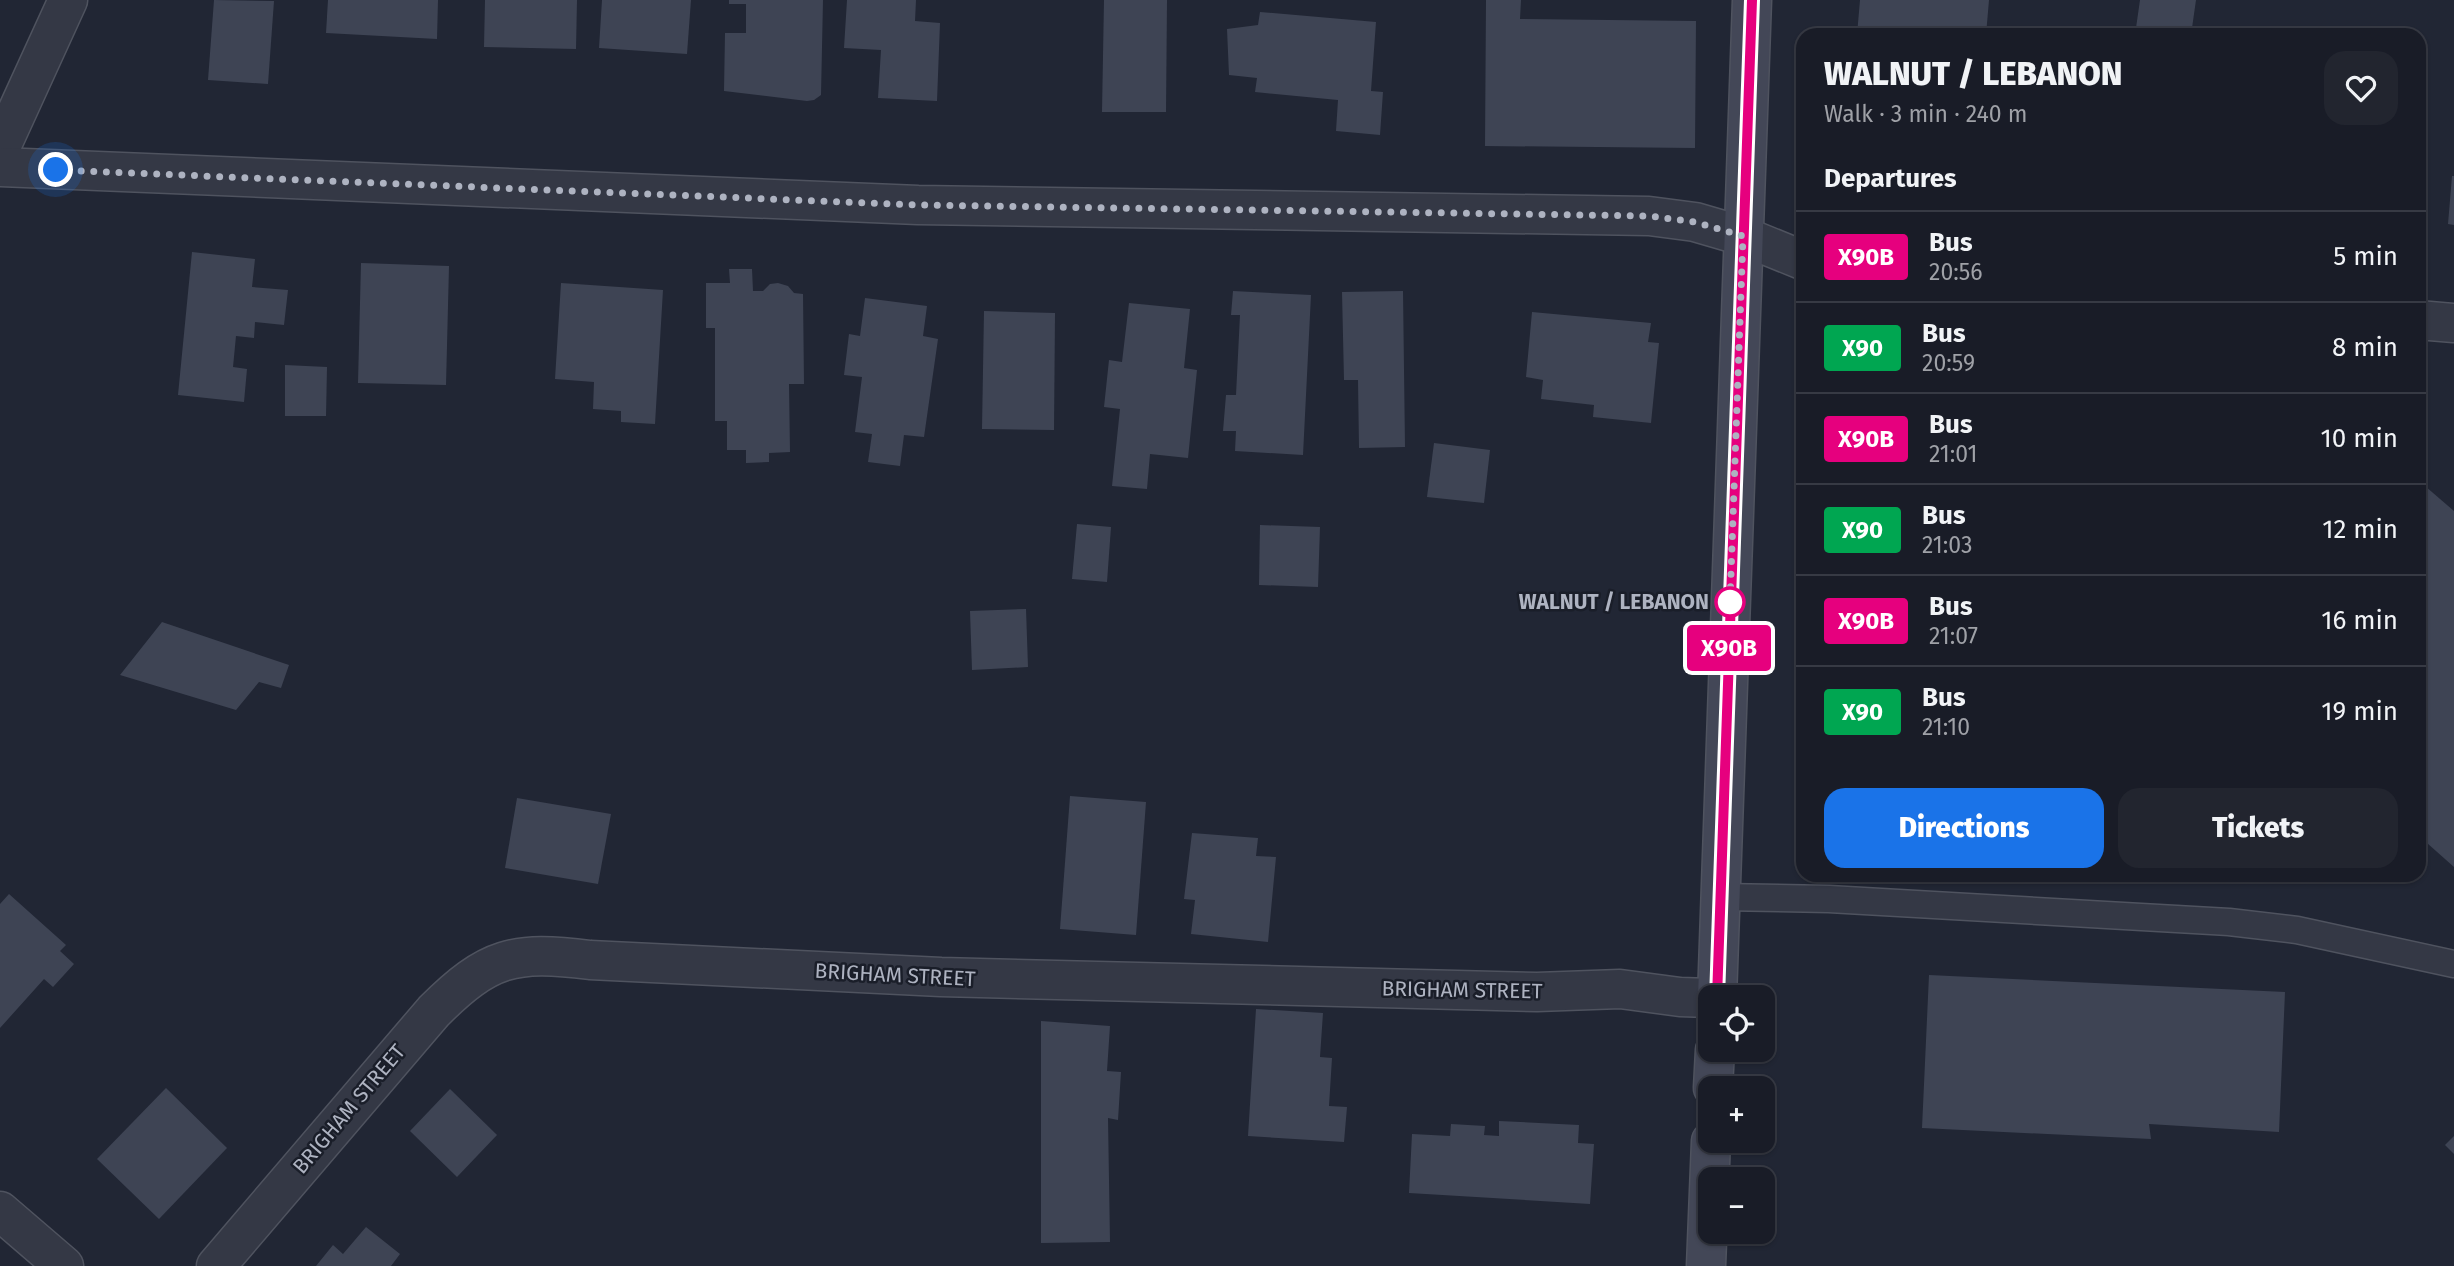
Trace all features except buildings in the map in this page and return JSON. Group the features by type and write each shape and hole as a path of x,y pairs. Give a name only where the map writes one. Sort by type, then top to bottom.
{"main road":[{"path":"1717,985 1752,0"},
{"path":"1706,1266 1711,1153"}],"street":[{"path":"0,149 68,0"},
{"path":"0,167 918,205 1649,216 1695,222 1743,236 1796,258"},
{"path":"2426,321 2454,323"},
{"name":"BRIGHAM STREET","path":"216,1266 433,1011 470,978 486,968 522,956 544,955 590,960 941,978 1537,992 1620,989 1698,998"},
{"path":"0,1211 64,1266"}],"lane":[{"path":"1719,897 1829,899 2229,922 2297,930 2454,964"}],"bus line":[{"name":"X90B","path":"1717,985 1752,0"}],"place":[{"name":"WALNUT / LEBANON","path":"1730,602"}],"route":[{"path":"56,170 918,205 1649,216 1695,222 1743,236 1730,602"}]}
